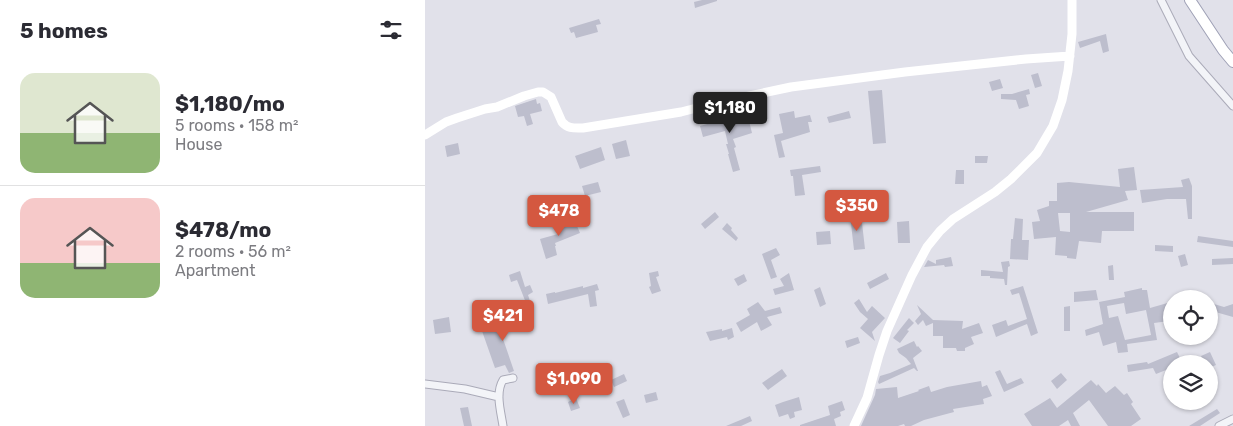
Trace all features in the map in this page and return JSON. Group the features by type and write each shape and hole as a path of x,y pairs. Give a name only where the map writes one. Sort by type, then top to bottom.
{"main road":[{"path":"1190,0 1233,62"}],"street":[{"path":"855,426 867,398 887,331 912,275 927,248 940,231 953,219 995,192 1011,179 1037,153 1053,126 1062,100 1070,56 1072,34 1071,0"},
{"path":"1161,0 1189,56 1233,106"},
{"path":"425,136 446,122 497,107 538,92 543,92 551,97 564,125 567,127 583,128 681,112 791,87 905,72 1070,56"},
{"path":"503,426 499,397 500,384 503,380 513,378"},
{"path":"425,384 465,389 499,397"},
{"path":"1219,426 1233,420"}],"building":[{"path":"702,0 717,1 695,8 694,2"},
{"path":"599,19 601,24 596,25 598,32 576,38 574,32 571,33 569,28"},
{"path":"1106,34 1109,51 1103,53 1100,41 1080,48 1078,42"},
{"path":"1038,73 1042,86 1035,88 1031,75"},
{"path":"1000,79 1003,88 992,91 989,82"},
{"path":"1029,89 1030,94 1026,95 1029,106 1019,109 1016,100 1001,99 1001,94 1012,94"},
{"path":"882,90 886,143 873,144 868,91"},
{"path":"536,99 537,104 540,103 542,111 530,114 533,124 527,126 524,116 518,117 515,106"},
{"path":"794,111 795,118 810,115 812,122 808,122 810,132 781,141 785,157 779,158 774,135 783,133 779,114"},
{"path":"849,111 851,118 829,123 827,117"},
{"path":"747,113 752,133 733,139 740,170 733,172 726,144 728,144 725,131 703,137 700,126"},
{"path":"626,140 630,156 616,159 612,144"},
{"path":"458,143 460,154 447,157 445,146"},
{"path":"601,147 605,160 580,169 575,156"},
{"path":"975,156 988,156 987,163 975,163"},
{"path":"820,166 821,172 802,175 805,195 795,196 793,176 791,176 790,170"},
{"path":"1134,167 1137,190 1125,191 1128,200 1086,212 1134,212 1134,231 1102,231 1101,243 1079,241 1076,259 1055,255 1056,237 1034,239 1032,222 1040,221 1037,210 1049,206 1049,201 1057,201 1057,183 1069,182 1120,187 1118,169","holes":["1058,213 1070,213 1070,232 1060,231"]},
{"path":"956,170 964,170 964,184 955,184"},
{"path":"1189,178 1192,186 1192,219 1188,219 1186,199 1167,199 1142,203 1140,190 1183,187 1181,180"},
{"path":"598,182 601,192 585,196 582,186"},
{"path":"866,193 873,209 866,213 859,196"},
{"path":"835,194 845,195 844,208 835,207"},
{"path":"715,212 719,217 705,229 701,224"},
{"path":"861,214 865,249 854,250 850,215"},
{"path":"1015,218 1023,219 1022,240 1029,240 1028,260 1010,259"},
{"path":"574,219 580,233 555,243 557,255 546,259 540,239 558,234 555,226"},
{"path":"909,221 910,243 898,243 897,222"},
{"path":"727,223 738,238 736,241 722,229"},
{"path":"830,231 831,244 817,245 816,232"},
{"path":"1198,236 1233,241 1233,247 1197,242"},
{"path":"1155,245 1173,246 1173,252 1155,251"},
{"path":"776,248 780,255 771,260 777,277 771,279 762,254"},
{"path":"1185,254 1188,265 1181,267 1178,256"},
{"path":"951,257 953,266 924,267 928,260 936,264 936,260"},
{"path":"1233,258 1233,264 1212,265 1212,259"},
{"path":"1009,261 1007,285 1005,285 1004,279 981,276 981,270 1003,272 1001,262"},
{"path":"1113,265 1114,280 1109,280 1108,266"},
{"path":"520,271 525,287 530,285 533,292 528,295 530,301 526,303 517,280 511,282 509,275"},
{"path":"658,271 659,276 656,277 661,291 652,294 649,287 651,286 649,273"},
{"path":"789,273 794,290 775,295 773,289 784,286 780,279"},
{"path":"886,273 889,279 870,289 867,283"},
{"path":"744,274 747,281 738,286 734,279"},
{"path":"597,284 599,290 595,291 597,306 590,307 588,294 548,304 546,294"},
{"path":"1023,286 1038,333 1031,336 1027,324 996,337 992,325 1006,320 1008,326 1027,319 1019,293 1012,295 1010,290"},
{"path":"820,287 826,304 820,307 814,290"},
{"path":"1142,288 1142,290 1147,290 1150,308 1163,304 1163,322 1154,323 1157,340 1127,344 1128,352 1118,353 1116,342 1103,346 1099,332 1086,336 1085,330 1103,324 1099,302 1125,297 1124,292","holes":["1124,303 1126,314 1146,310 1151,335 1125,340 1118,316 1109,318 1107,306"]},
{"path":"1096,290 1098,300 1074,302 1074,292"},
{"path":"859,299 867,312 872,306 885,318 872,332 875,341 860,328 868,319 854,303"},
{"path":"758,302 765,311 780,307 782,313 767,317 772,325 761,331 757,322 741,332 736,323 750,315 747,309"},
{"path":"1233,304 1233,317 1218,313 1218,305 1224,307"},
{"path":"917,305 933,320 963,321 962,329 979,323 983,333 971,337 974,344 965,348 965,351 957,351 956,348 943,348 943,336 933,336 933,323 926,326 923,320 918,325 915,321 921,314"},
{"path":"1070,306 1070,331 1064,331 1064,307"},
{"path":"530,315 533,323 501,333 514,371 509,373 505,365 495,368 482,331 503,326 502,324"},
{"path":"449,317 451,332 435,334 433,320"},
{"path":"909,318 914,323 907,330 909,331 900,343 893,338"},
{"path":"732,328 734,337 728,340 727,337 710,341 706,332 722,329 722,331"},
{"path":"858,337 860,343 847,348 845,341"},
{"path":"914,341 922,351 913,358 918,371 914,368 879,384 880,376 911,364 897,349"},
{"path":"1163,358 1163,371 1156,374 1153,368 1128,372 1127,365 1147,362 1148,364"},
{"path":"782,369 787,376 768,390 762,383"},
{"path":"1000,370 1007,384 1021,378 1024,383 1004,392 995,372"},
{"path":"1061,373 1067,380 1057,389 1051,381"},
{"path":"602,374 605,382 581,392 578,385"},
{"path":"624,374 627,381 614,387 611,380"},
{"path":"1091,380 1097,386 1098,384 1106,393 1115,386 1124,395 1127,393 1133,402 1131,404 1141,419 1131,426 1108,426 1089,400 1073,413 1080,426 1071,426 1068,420 1059,426 1032,426 1024,414 1050,398 1057,408"},
{"path":"981,381 982,387 987,385 992,396 983,399 984,404 953,409 954,412 924,420 911,426 905,426 904,424 898,426 861,426 876,389 897,387 898,398 929,386 931,392"},
{"path":"656,392 658,400 646,403 644,395"},
{"path":"799,397 802,410 794,412 795,417 790,419 788,414 779,417 775,405"},
{"path":"576,398 580,408 571,411 568,402"},
{"path":"624,399 630,415 623,418 616,402"},
{"path":"842,401 845,410 840,412 841,416 834,419 836,426 800,426 830,415 828,406"},
{"path":"468,407 472,426 464,426 460,408"},
{"path":"1215,410 1220,413 1200,426 1189,426"},
{"path":"750,416 752,421 741,426 726,426"}]}
